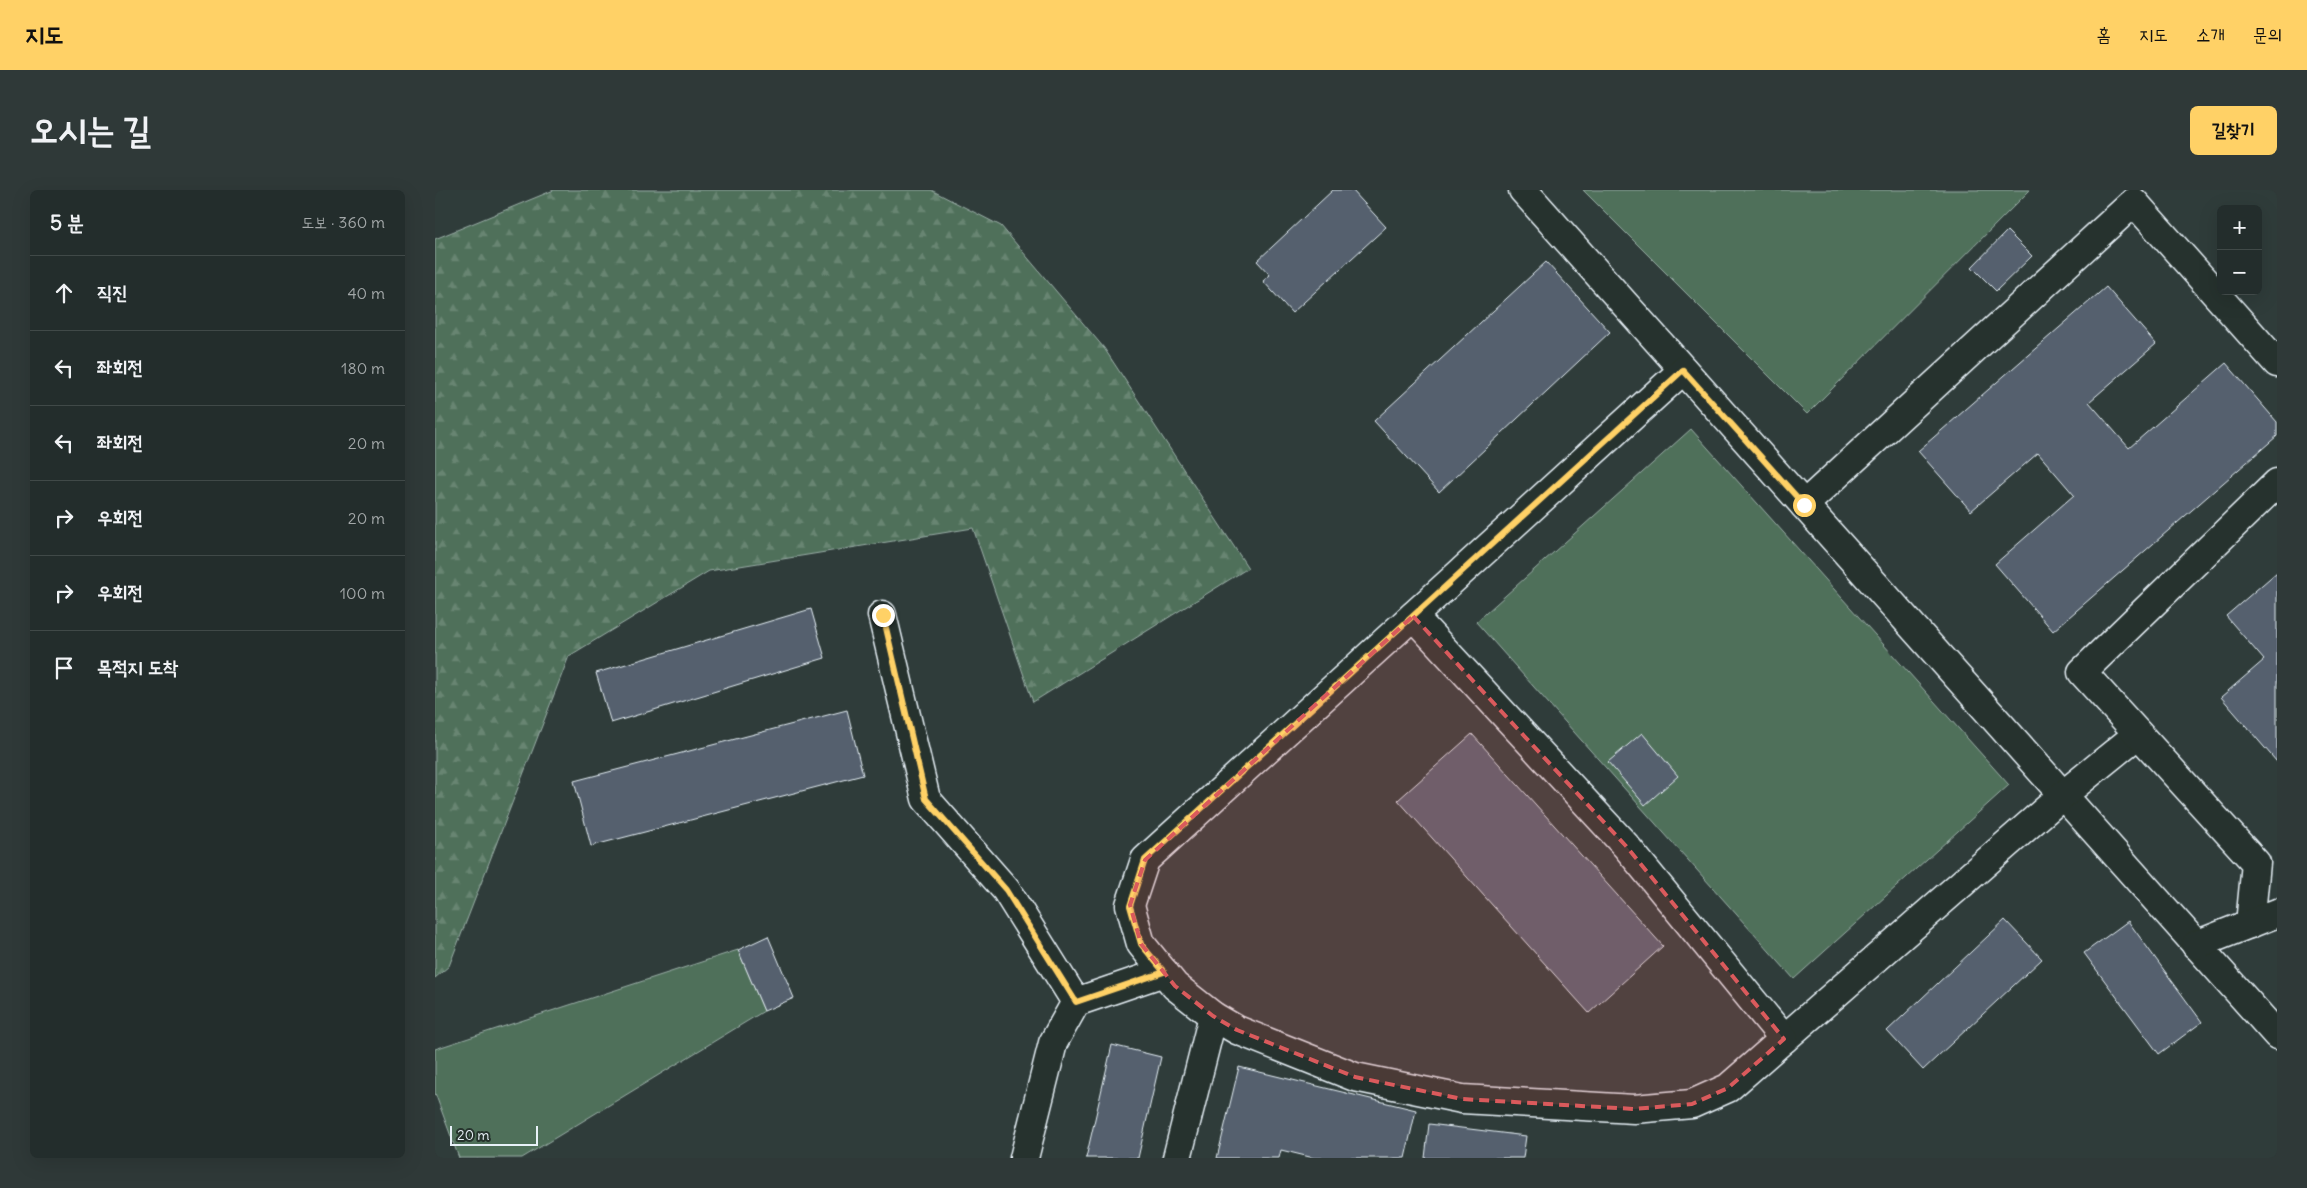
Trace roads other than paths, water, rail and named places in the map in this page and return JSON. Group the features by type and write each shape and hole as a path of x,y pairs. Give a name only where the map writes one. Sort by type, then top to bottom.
{"street":[{"path":"1523,190 2277,1035"},
{"path":"1804,505 2133,202 2277,363"},
{"path":"1683,370 1145,860 1130,906 1141,944 1175,986 1213,1016 1237,1030 1355,1078 1462,1099 1634,1109 1693,1104 1728,1088 2063,795 2138,734"},
{"path":"2250,924 2256,863 2081,672 2277,483"},
{"path":"883,615 926,799 1006,890 1076,1002"},
{"path":"1413,616 1626,846 1784,1039"},
{"path":"2196,945 2277,913"},
{"path":"1024,1158 1053,1042 1076,1002 1164,972"},
{"path":"1177,1158 1213,1016"}]}
